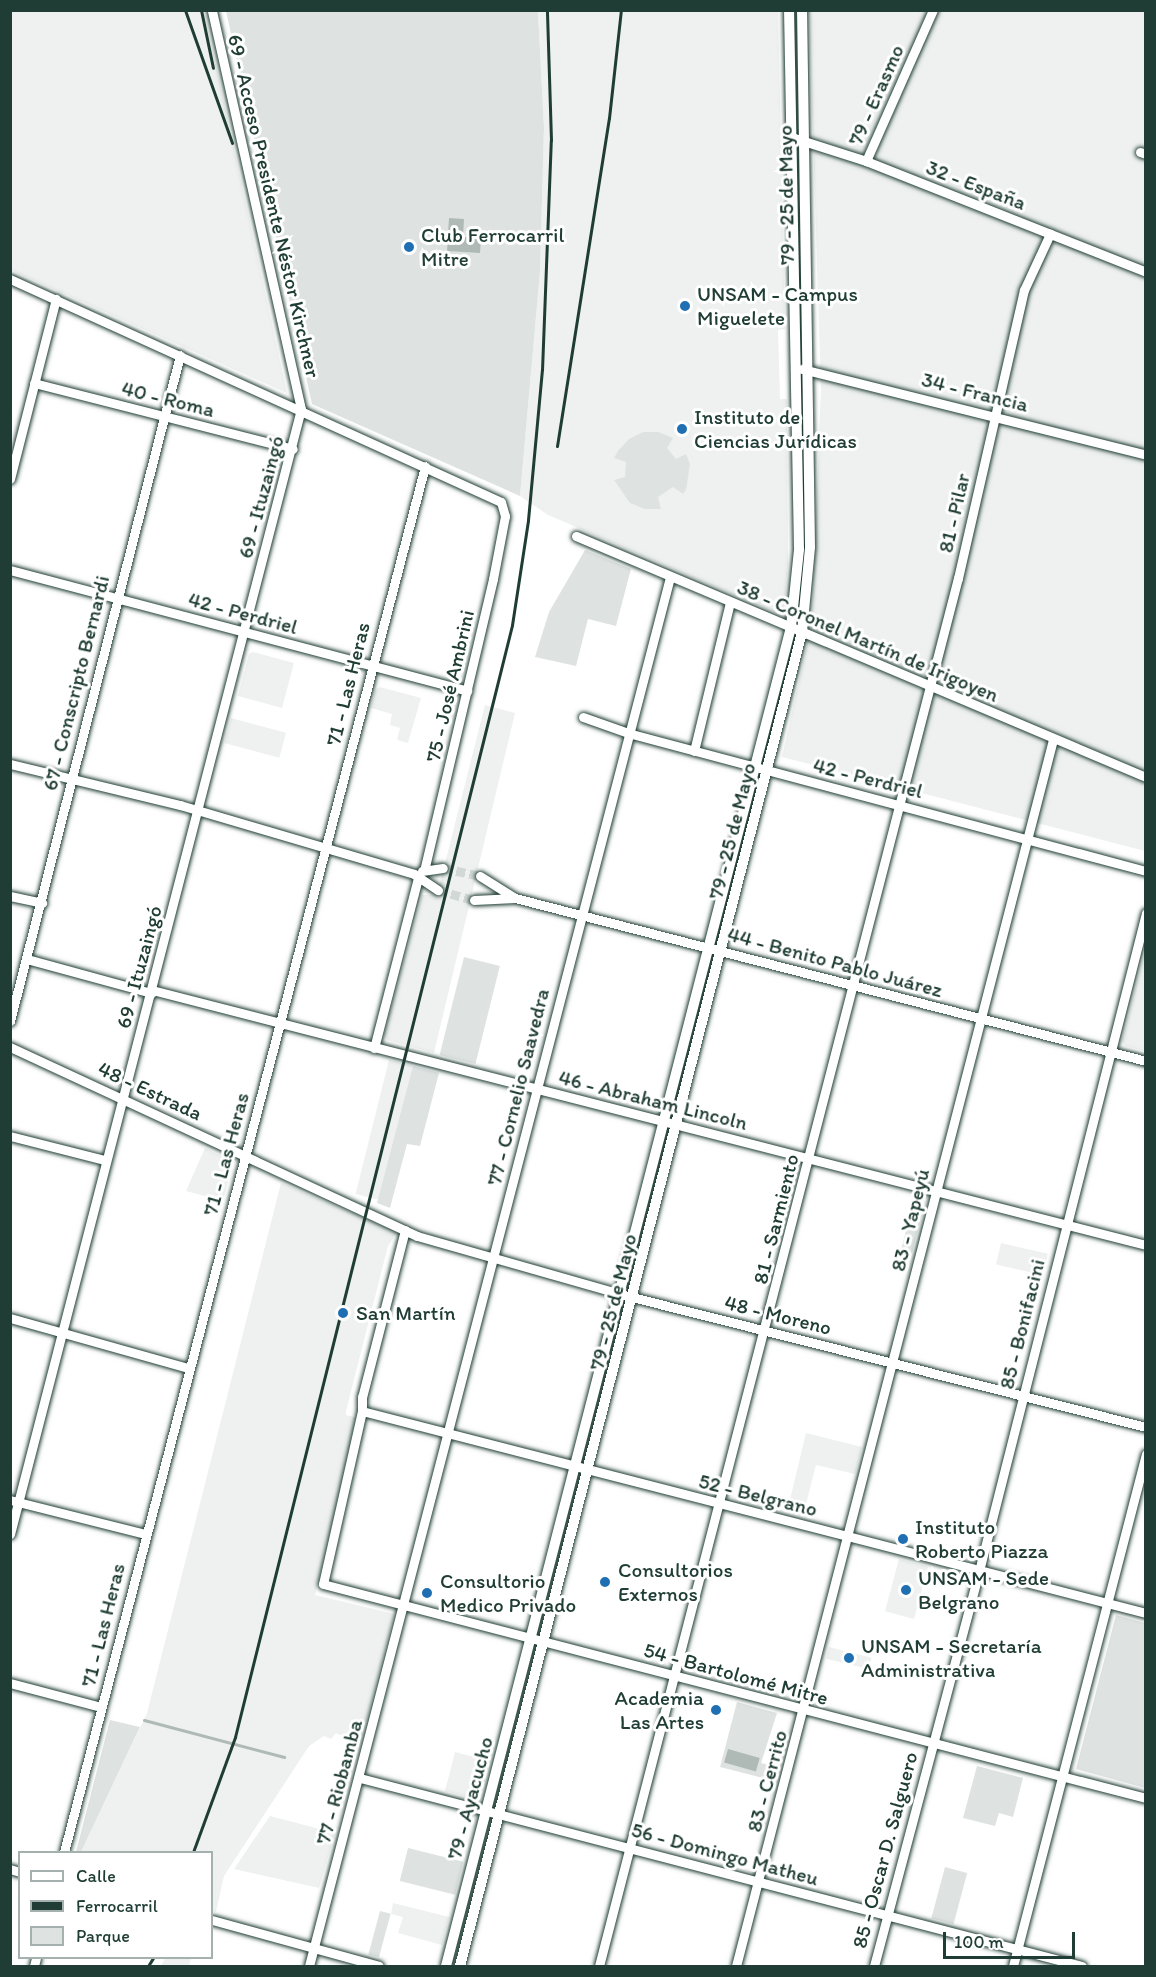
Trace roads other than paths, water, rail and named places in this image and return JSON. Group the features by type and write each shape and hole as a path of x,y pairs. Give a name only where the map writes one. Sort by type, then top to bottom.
{"main road":[{"name":"79 - 25 de Mayo","path":"532,1639 791,627 799,549 789,10"},
{"name":"79 - 25 de Mayo","path":"546,1643 802,632 810,547 802,10"},
{"name":"79 - Ayacucho","path":"446,1966 532,1639"},
{"name":"79 - Ayacucho","path":"460,1966 546,1643"}],"street":[{"name":"69 - Acceso Presidente Néstor Kirchner","path":"212,10 301,409"},
{"name":"79 - Erasmo","path":"866,161 933,10"},
{"name":"32 - España","path":"791,137 866,161 1146,272"},
{"name":"81 - Pilar","path":"900,804 996,416 1024,290 1050,234"},
{"path":"10,279 425,466"},
{"path":"10,479 56,299"},
{"name":"67 - Conscripto Bernardi","path":"10,1022 42,903 162,416 180,355"},
{"name":"34 - Francia","path":"795,368 1146,455"},
{"name":"40 - Roma","path":"34,383 293,449"},
{"name":"69 - Ituzaingó","path":"10,1534 15,1501 152,992 197,810 293,449 301,409"},
{"path":"10,428 22,434"},
{"name":"75 - José Ambrini","path":"374,1048 467,691 493,579 504,508 497,500 425,466"},
{"name":"71 - Las Heras","path":"64,1851 371,665 425,466"},
{"name":"38 - Coronel Martín de Irigoyen","path":"576,536 1146,777"},
{"name":"42 - Perdriel","path":"10,570 467,691"},
{"name":"77 - Cornelio Saavedra","path":"403,1606 627,733 670,577"},
{"path":"694,751 730,602"},
{"name":"42 - Perdriel","path":"582,717 627,733 1146,871"},
{"name":"83 - Yapeyú","path":"805,1710 1053,739"},
{"path":"10,764 197,810 325,849 419,874 438,890"},
{"name":"81 - Sarmiento","path":"599,1966 766,1329 900,804"},
{"path":"419,874 443,868"},
{"name":"44 - Benito Pablo Juárez","path":"480,876 514,898"},
{"path":"10,896 42,903"},
{"name":"44 - Benito Pablo Juárez","path":"474,900 514,898 1146,1061"},
{"name":"85 - Bonifacini","path":"932,1743 979,1571 1146,913"},
{"name":"46 - Abraham Lincoln","path":"27,959 1146,1245"},
{"name":"48 - Estrada","path":"10,1047 405,1230"},
{"path":"10,1136 105,1160"},
{"path":"362,1411 362,1397 405,1230"},
{"name":"48 - Moreno","path":"405,1230 493,1260 634,1298 766,1329 1146,1427"},
{"path":"10,1318 188,1368"},
{"name":"52 - Belgrano","path":"362,1411 1146,1613"},
{"name":"54 - Bartolomé Mitre","path":"362,1411 322,1580 328,1587 1146,1798"},
{"path":"1013,1966 1146,1454"},
{"path":"15,1501 145,1534"},
{"name":"77 - Riobamba","path":"309,1966 360,1778 403,1606"},
{"path":"10,1683 101,1707"},
{"name":"83 - Cerrito","path":"736,1966 805,1710"},
{"name":"85 - Oscar D. Salguero","path":"874,1966 932,1743"},
{"name":"56 - Domingo Matheu","path":"360,1778 1082,1966"},
{"path":"213,1920 378,1966"}],"waterway":[{"path":"144,1720 284,1757"}],"tunnel":[{"path":"443,868 480,876"},
{"path":"438,890 474,900"}],"railway":[{"path":"185,10 232,143"},
{"path":"201,10 213,68"},
{"path":"193,1851 235,1737 512,625 528,520 542,370 551,140 547,10"},
{"path":"557,446 609,118 621,10"},
{"path":"148,1966 152,1959"}],"place":[{"name":"Club Ferrocarril Mitre","path":"409,247"},
{"name":"UNSAM - Campus Miguelete","path":"685,306"},
{"name":"Instituto de Ciencias Jurídicas","path":"682,429"},
{"name":"San Martín","path":"343,1313"},
{"name":"Instituto Roberto Piazza","path":"903,1539"},
{"name":"Consultorios Externos","path":"605,1582"},
{"name":"UNSAM - Sede Belgrano","path":"906,1590"},
{"name":"Consultorio Medico Privado","path":"427,1593"},
{"name":"UNSAM - Secretaría Administrativa","path":"849,1658"},
{"name":"Academia Las Artes","path":"716,1710"}]}
